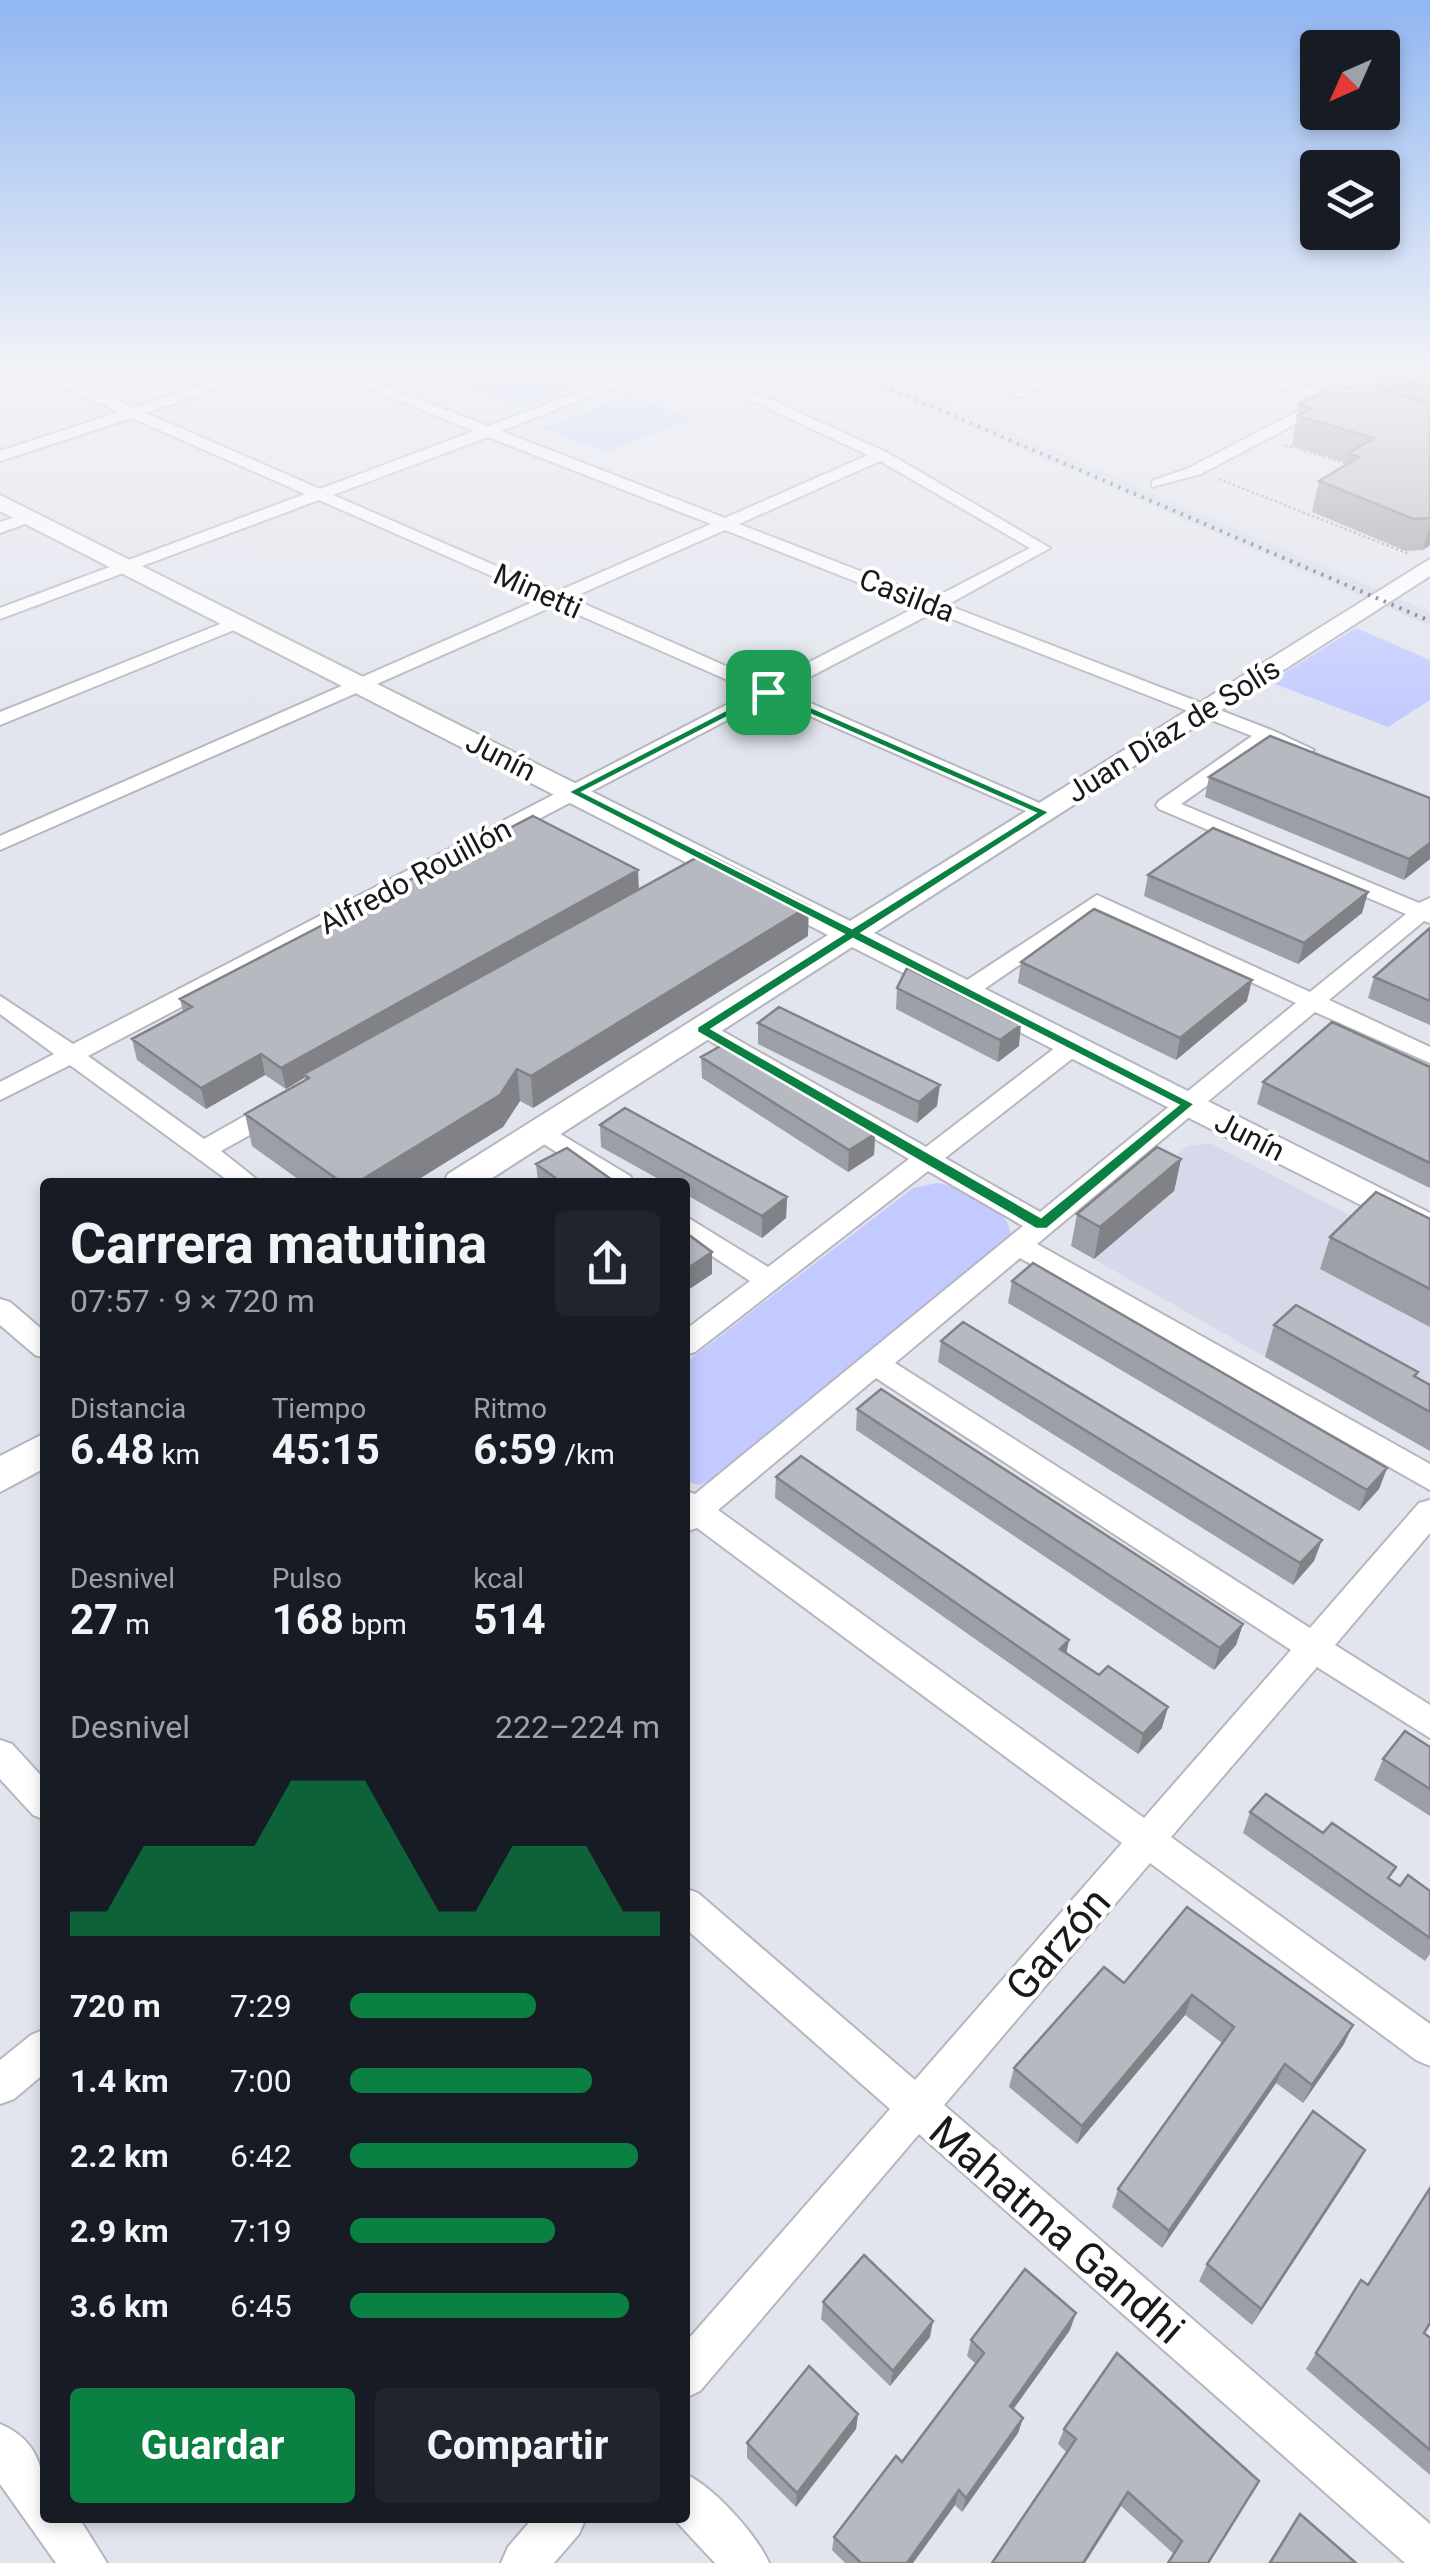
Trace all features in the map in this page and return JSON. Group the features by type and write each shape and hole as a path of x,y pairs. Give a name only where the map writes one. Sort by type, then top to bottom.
{"main road":[{"name":"Junín","path":"0,502 1430,1228"},
{"name":"Juan Díaz de Solís","path":"467,1178 1204,711 1422,561"},
{"path":"0,1476 40,1451"}],"street":[{"name":"Minetti","path":"307,489 1044,812"},
{"path":"0,614 334,489"},
{"name":"Casilda","path":"634,489 1321,756"},
{"path":"0,844 806,489"},
{"name":"Alfredo Rouillón","path":"0,1092 1042,548 939,489"},
{"path":"0,528 30,517"},
{"path":"0,719 238,622"},
{"path":"690,1510 1427,911 1166,805 1267,735"},
{"path":"679,882 713,863"},
{"path":"966,991 1097,902 1430,1056"},
{"path":"0,1003 240,1178"},
{"path":"702,1030 1042,1225"},
{"path":"690,1341 1072,1046"},
{"path":"202,1150 305,1093"},
{"path":"542,1130 615,1178"},
{"path":"690,1228 769,1280"},
{"path":"1018,1245 1430,1478"},
{"path":"0,1309 40,1344"},
{"path":"874,1363 1430,1723"},
{"path":"690,1512 1430,2047"},
{"name":"Garzón","path":"690,2370 1430,1512"},
{"path":"0,1755 40,1799"},
{"name":"Mahatma Gandhi","path":"690,1909 1430,2554"},
{"path":"0,2086 40,2052"},
{"path":"0,2446 40,2501"},
{"path":"690,2502 746,2563"},
{"path":"55,2523 84,2563"},
{"path":"524,2563 559,2523"}],"path":[{"path":"1242,489 1422,561"}],"shaded area":[{"path":"1112,489 1143,489 1430,612 1430,626"},
{"path":"1356,628 1430,660 1430,700 1388,727 1270,682"},
{"path":"1212,1144 1430,1257 1430,1451 1071,1246 1189,1145"},
{"path":"937,1183 960,1188 984,1200 1004,1217 1011,1238 710,1481 699,1485 690,1482 690,1359 913,1188"}],"building":[{"path":"1338,489 1430,489 1430,518 1414,519"},
{"path":"1270,736 1430,798 1430,843 1409,859 1209,777"},
{"path":"533,816 638,870 281,1068 261,1054 201,1088 132,1039 192,1007 180,999"},
{"path":"1213,828 1368,892 1304,943 1148,875"},
{"path":"705,853 809,906 531,1076 517,1069 500,1095 365,1178 335,1178 245,1114 309,1078 304,1074"},
{"path":"1094,909 1252,980 1180,1038 1021,962"},
{"path":"1430,928 1430,1001 1374,977"},
{"path":"907,968 1021,1025 1000,1040 897,988"},
{"path":"779,1007 940,1085 919,1102 758,1023"},
{"path":"1332,1022 1430,1067 1430,1163 1263,1082"},
{"path":"726,1043 875,1134 849,1150 701,1057"},
{"path":"625,1108 787,1197 762,1216 600,1125"},
{"path":"1157,1147 1181,1159 1100,1227 1077,1214"},
{"path":"567,1148 609,1178 555,1178 536,1164"},
{"path":"1376,1192 1430,1219 1430,1289 1330,1237"},
{"path":"690,1236 712,1252 690,1267"},
{"path":"1033,1263 1387,1468 1367,1490 1012,1281"},
{"path":"1296,1305 1418,1372 1414,1376 1430,1385 1430,1412 1274,1325"},
{"path":"963,1322 1322,1540 1300,1563 941,1341"},
{"path":"881,1389 1243,1624 1220,1648 857,1409"},
{"path":"801,1456 1069,1640 1060,1649 1099,1675 1108,1666 1168,1707 1143,1734 776,1477"},
{"path":"1405,1731 1430,1747 1430,1789 1383,1759"},
{"path":"1266,1794 1323,1833 1332,1823 1396,1867 1388,1878 1400,1886 1408,1875 1430,1891 1430,1938 1250,1812"},
{"path":"1187,1907 1353,2025 1312,2085 1285,2064 1169,2231 1118,2189 1234,2027 1192,1995 1082,2126 1014,2068 1104,1967 1124,1983"},
{"path":"1313,2111 1365,2150 1261,2309 1207,2264"},
{"path":"1430,2188 1430,2323 1424,2333 1430,2338 1430,2450 1316,2353 1361,2280 1368,2285"},
{"path":"864,2255 933,2321 893,2371 823,2302"},
{"path":"1025,2269 1076,2313 1010,2406 1023,2418 966,2498 959,2490 907,2563 861,2563 834,2537 896,2456 902,2462 984,2353 971,2340"},
{"path":"1117,2353 1259,2481 1208,2563 1168,2563 1182,2541 1128,2492 1083,2563 992,2563 1076,2439 1064,2429"},
{"path":"809,2366 858,2414 797,2493 747,2443"},
{"path":"1300,2514 1356,2563 1270,2563"}],"railway":[{"path":"1123,489 1430,621"}],"route":[{"path":"768,692 574,792 852,934 1188,1104 1042,1225 702,1030 852,934 1044,812 768,692"}]}
